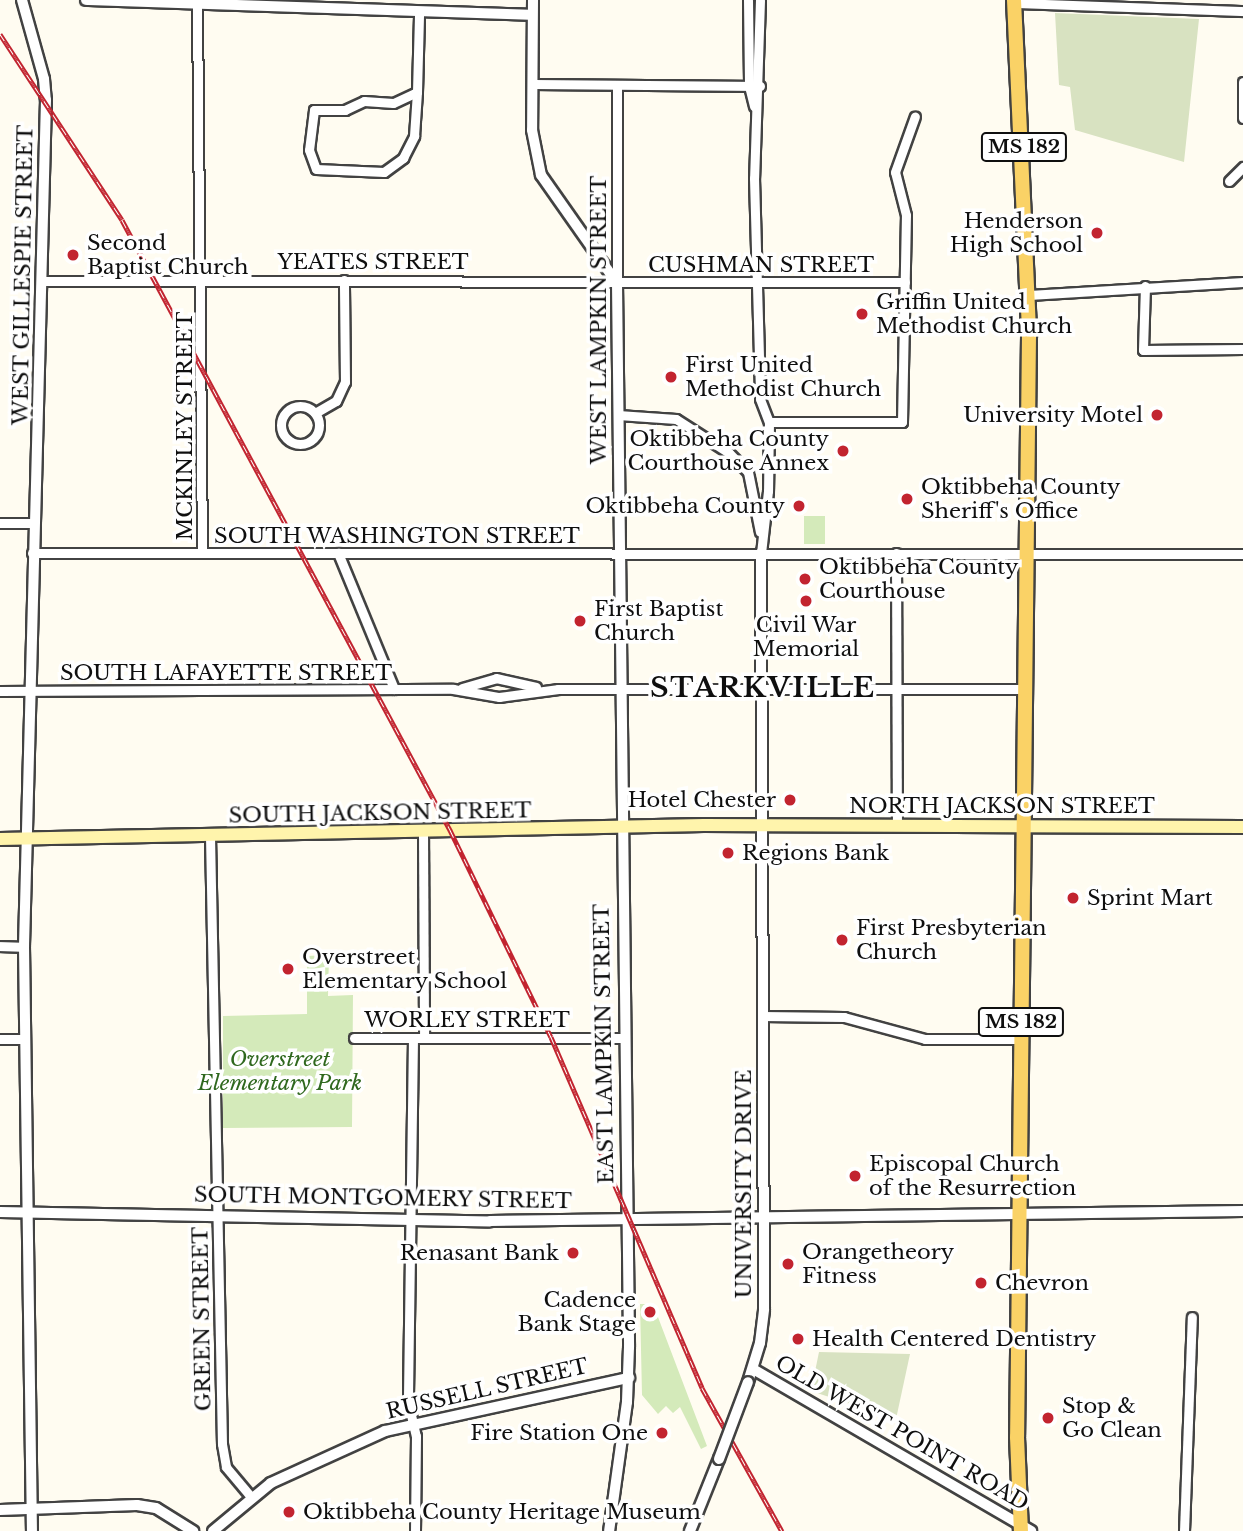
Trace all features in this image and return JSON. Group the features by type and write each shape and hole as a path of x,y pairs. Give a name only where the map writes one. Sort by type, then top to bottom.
{"main road":[{"name":"MS 182","path":"1014,2 1029,295 1017,1437 1025,1529"},
{"name":"NORTH JACKSON STREET","path":"762,824 1024,823 1243,827"},
{"name":"SOUTH JACKSON STREET","path":"0,839 762,824"}],"street":[{"name":"WEST GILLESPIE STREET","path":"22,0 44,79 44,281 32,553 24,947 32,1531"},
{"path":"86,0 533,15"},
{"path":"533,0 532,130 541,175 618,283"},
{"path":"748,0 749,86 755,106 760,399 769,422 766,504 760,532"},
{"path":"755,106 761,86 760,0"},
{"path":"1014,2 1219,4 1243,11"},
{"name":"MCKINLEY STREET","path":"197,5 202,279 202,553"},
{"path":"417,92 393,103 364,101 345,110 314,110 309,150 316,169 384,172 403,158 414,136 417,92 419,13"},
{"path":"1243,82 1243,118"},
{"path":"533,84 761,86"},
{"name":"WEST LAMPKIN STREET","path":"618,86 619,555"},
{"path":"769,422 902,422 906,215 895,172 915,116"},
{"path":"1229,181 1243,167"},
{"name":"YEATES STREET","path":"44,281 202,279 618,283"},
{"path":"315,413 336,401 345,382 344,280"},
{"path":"1029,295 1218,280 1243,282"},
{"name":"CUSHMAN STREET","path":"618,283 905,282"},
{"path":"1145,286 1143,350 1243,349"},
{"path":"304,407 315,413 319,425 311,441 299,444 288,440 282,423 287,412 304,407"},
{"path":"618,415 662,416 689,424 744,465 755,503 761,553"},
{"path":"755,503 766,504"},
{"path":"0,523 34,523"},
{"name":"SOUTH WASHINGTON STREET","path":"32,553 1243,554"},
{"path":"338,553 394,689"},
{"name":"UNIVERSITY DRIVE","path":"690,1531 753,1369 763,1322 765,1219 761,553"},
{"path":"896,553 897,825"},
{"name":"EAST LAMPKIN STREET","path":"609,1531 629,1378 621,826 616,689 619,555"},
{"name":"SOUTH LAFAYETTE STREET","path":"480,688 496,678 558,689"},
{"path":"516,682 516,694"},
{"name":"SOUTH LAFAYETTE STREET","path":"0,691 480,688 516,694 558,689 1026,689"},
{"path":"423,831 424,1037"},
{"name":"GREEN STREET","path":"210,836 223,1457 232,1477 251,1497"},
{"path":"0,946 24,947"},
{"path":"762,1016 844,1017 925,1039 1021,1038"},
{"name":"WORLEY STREET","path":"354,1038 623,1038"},
{"path":"413,1038 408,1402 412,1423 415,1531"},
{"path":"0,1039 24,1039"},
{"name":"SOUTH MONTGOMERY STREET","path":"0,1212 628,1221 1243,1211"},
{"path":"1184,1531 1192,1317"},
{"name":"OLD WEST POINT ROAD","path":"753,1369 1025,1529"},
{"name":"RUSSELL STREET","path":"214,1531 251,1497 328,1454 412,1423 629,1378"},
{"path":"0,1510 137,1505 156,1508 193,1531"}],"green space":[{"path":"1055,13 1199,19 1184,162 1075,130 1070,87 1059,85"},
{"path":"804,516 825,516 825,544 804,544"},
{"name":"Overstreet Elementary Park","path":"329,955 328,996 353,995 352,1127 223,1128 223,1016 307,1014 307,956"},
{"path":"283,1075 290,1078 293,1085 290,1092 283,1095 276,1092 273,1085 276,1078"},
{"path":"640,1304 653,1304 707,1446 701,1449 680,1407 673,1413 666,1406 658,1414 642,1395"},
{"path":"819,1352 910,1354 896,1419 811,1391"}],"railway":[{"path":"0,34 122,220 450,830 551,1037 702,1388 782,1531"}],"place":[{"name":"Henderson High School","path":"1097,233"},
{"name":"Second Baptist Church","path":"73,255"},
{"name":"Griffin United Methodist Church","path":"862,314"},
{"name":"First United Methodist Church","path":"671,377"},
{"name":"University Motel","path":"1157,415"},
{"name":"Oktibbeha County Courthouse Annex","path":"843,451"},
{"name":"Oktibbeha County Sheriff's Office","path":"907,499"},
{"name":"Oktibbeha County","path":"799,506"},
{"name":"Oktibbeha County Courthouse","path":"805,579"},
{"name":"Civil War Memorial","path":"806,601"},
{"name":"First Baptist Church","path":"580,621"},
{"name":"Hotel Chester","path":"790,800"},
{"name":"Regions Bank","path":"728,853"},
{"name":"Sprint Mart","path":"1073,898"},
{"name":"First Presbyterian Church","path":"842,940"},
{"name":"Overstreet Elementary School","path":"288,969"},
{"name":"Episcopal Church of the Resurrection","path":"855,1176"},
{"name":"Renasant Bank","path":"573,1253"},
{"name":"Orangetheory Fitness","path":"788,1264"},
{"name":"Chevron","path":"981,1283"},
{"name":"Cadence Bank Stage","path":"650,1312"},
{"name":"Health Centered Dentistry","path":"798,1339"},
{"name":"Stop & Go Clean","path":"1048,1418"},
{"name":"Fire Station One","path":"662,1433"},
{"name":"Oktibbeha County Heritage Museum","path":"289,1512"}],"district":[{"name":"STARKVILLE","path":"763,688"}]}
